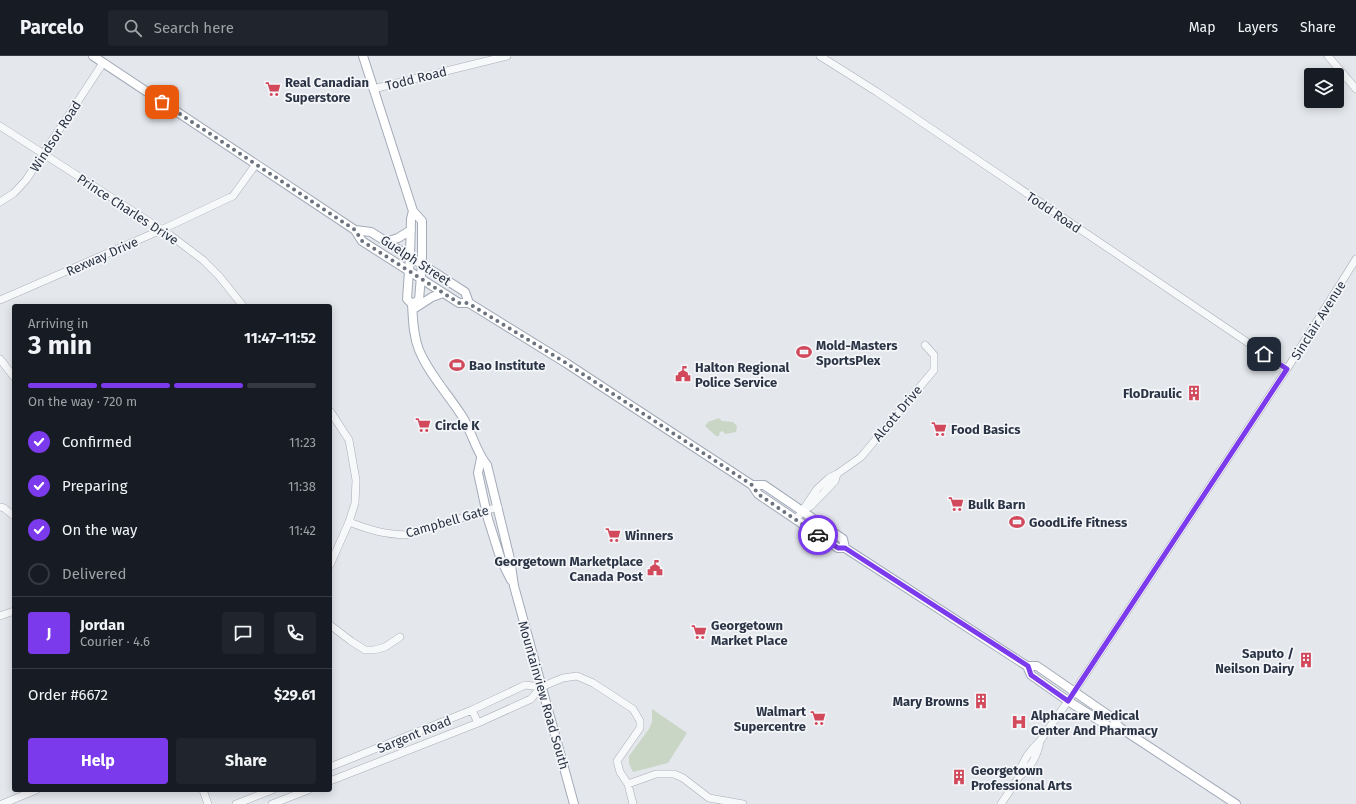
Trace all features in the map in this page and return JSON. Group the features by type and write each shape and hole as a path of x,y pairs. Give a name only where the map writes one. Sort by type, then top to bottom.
{"main road":[{"name":"Guelph Street","path":"93,56 355,230 362,241 459,303 468,303 566,363 752,485 758,494 838,548 845,548 1028,666 1037,666 1114,719 1119,727 1236,804"},
{"path":"363,56 413,211 422,221 421,278"},
{"name":"Mountainview Road South","path":"413,211 407,299 413,307 414,333 418,348 425,363 462,417 472,435 481,458 487,465 510,559 514,586 574,804"},
{"name":"Guelph Street","path":"355,230 371,232 422,264 465,292 468,303"},
{"path":"386,242 398,238 411,230"},
{"name":"Mountainview Road South","path":"413,307 419,300 421,278"},
{"path":"413,307 443,293"},
{"name":"Mountainview Road South","path":"481,458 478,473 487,510 501,560 514,586"},
{"name":"Guelph Street","path":"752,485 764,485 842,539 845,548"},
{"name":"Guelph Street","path":"1028,666 1031,675 1068,701 1108,726 1119,727"}],"street":[{"name":"Todd Road","path":"373,89 507,56"},
{"name":"Todd Road","path":"820,56 877,92 1287,369"},
{"path":"1328,56 1356,89"},
{"name":"Windsor Road","path":"0,202 14,193 26,180 103,63"},
{"name":"Prince Charles Drive","path":"0,126 161,230 203,260 219,276 241,304"},
{"name":"Rexway Drive","path":"0,300 161,230 233,196 256,164"},
{"name":"Sinclair Avenue","path":"1019,777 1021,767 1027,756 1040,741 1068,701 1287,369 1356,259"},
{"name":"Alcott Drive","path":"796,520 817,490 828,478 837,474 861,457 934,370 934,355 925,344"},
{"path":"0,359 12,374"},
{"path":"332,414 349,440 356,480 354,503 350,522 332,561"},
{"path":"0,507 4,508 12,514"},
{"name":"Campbell Gate","path":"350,522 374,532 391,535 406,535 498,507"},
{"path":"0,616 12,611"},
{"path":"332,627 365,650 374,650 385,647 400,637"},
{"path":"541,687 563,678 577,676 593,682 633,709 640,721 640,728 617,761 620,772 628,784 633,804"},
{"name":"Sargent Road","path":"332,766 472,710 525,686 541,687"},
{"name":"Sargent Road","path":"332,780 478,723 531,699 541,687"},
{"path":"472,710 478,723"},
{"name":"Sinclair Avenue","path":"1001,804 1019,777 1027,771 1039,750 1040,741"},
{"path":"1027,756 1036,756"},
{"path":"355,758 361,769"},
{"path":"628,784 656,774 674,774 683,778 709,798 743,804"},
{"path":"2,804 31,792"},
{"path":"204,792 208,804"},
{"path":"236,804 267,792"},
{"path":"272,804 303,792"}],"green space":[{"path":"719,418 722,421 733,422 737,426 736,432 725,434 723,431 720,432 719,436 716,436 705,426 708,422"},
{"path":"652,709 687,733 668,763 633,772 629,764 629,756 649,729 652,722"}],"way so far":[{"path":"162,102 355,230 362,241 459,303 468,303 566,363 752,485 758,494 818,535"}],"place":[{"name":"Real Canadian Superstore","path":"273,89"},
{"name":"Mold-Masters SportsPlex","path":"804,352"},
{"name":"Bao Institute","path":"457,365"},
{"name":"Halton Regional Police Service","path":"683,374"},
{"name":"FloDraulic","path":"1194,393"},
{"name":"Circle K","path":"423,425"},
{"name":"Food Basics","path":"939,429"},
{"name":"Bulk Barn","path":"956,504"},
{"name":"GoodLife Fitness","path":"1017,522"},
{"name":"Winners","path":"613,535"},
{"name":"Georgetown Marketplace Canada Post","path":"655,568"},
{"name":"Georgetown Market Place","path":"699,632"},
{"name":"Saputo / Neilson Dairy","path":"1306,660"},
{"name":"Mary Browns","path":"981,701"},
{"name":"Walmart Supercentre","path":"818,718"},
{"name":"Alphacare Medical Center And Pharmacy","path":"1019,722"},
{"name":"Georgetown Professional Arts","path":"959,777"}],"route":[{"path":"818,535 838,548 845,548 1028,666 1031,675 1068,701 1287,369 1264,354"}]}
